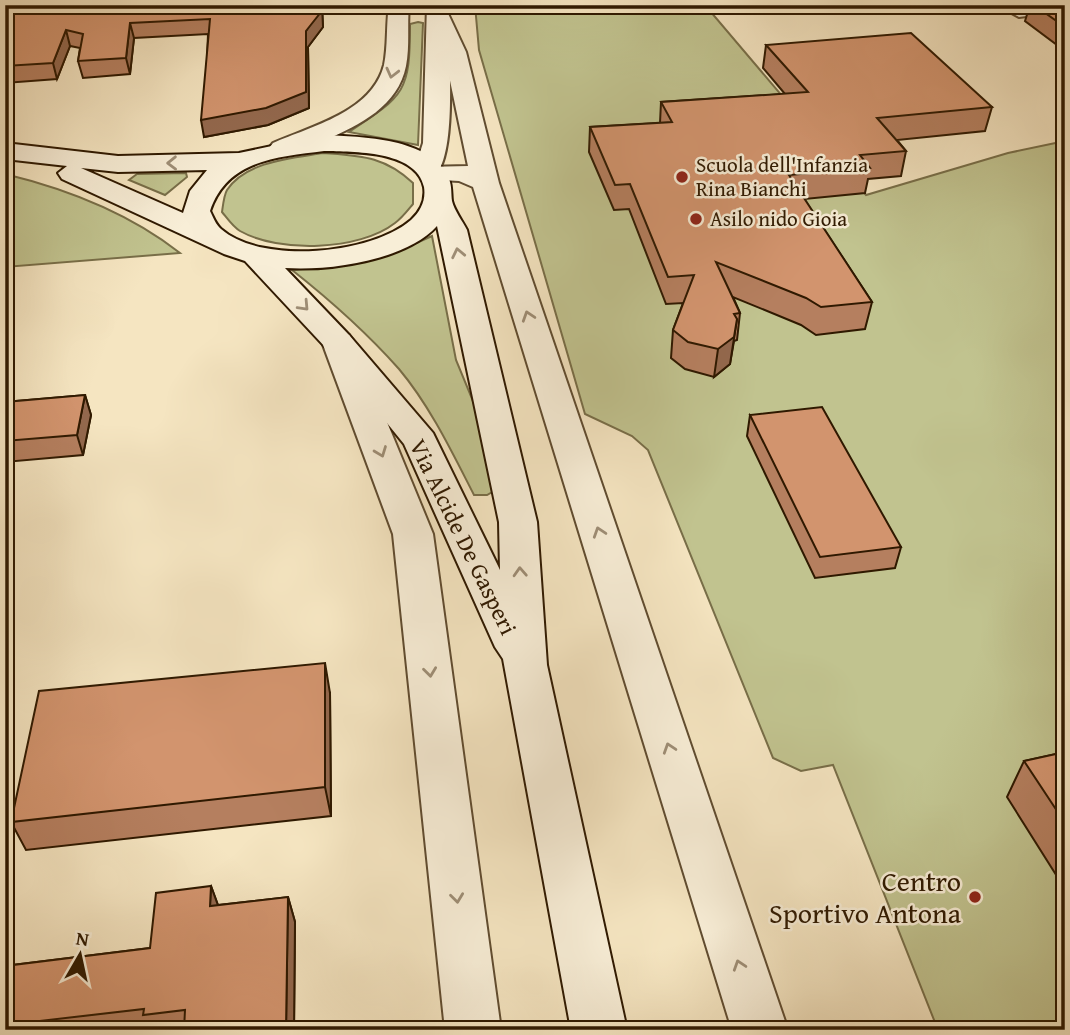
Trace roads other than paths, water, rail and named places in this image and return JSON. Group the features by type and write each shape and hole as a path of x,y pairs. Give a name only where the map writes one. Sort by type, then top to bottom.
{"street":[{"path":"5,151 118,164 241,161 282,148 365,111 388,86 395,65 399,5"},
{"path":"1019,11 1065,5"},
{"path":"433,181 436,143 437,8"},
{"path":"437,8 454,52 485,183 760,1030"},
{"path":"282,148 324,143 366,145 402,153 433,181"},
{"name":"Via Alcide De Gasperi","path":"5,151 111,187 159,214 257,256 315,260 374,250 419,229 433,181"},
{"path":"211,237 196,211 207,184 241,161"},
{"path":"433,181 464,173 485,183"},
{"name":"Via Alcide De Gasperi","path":"433,181 453,230 518,522 525,665 599,1030"},
{"name":"Via Alcide De Gasperi","path":"257,256 338,342 420,441 525,665"},
{"path":"338,342 413,534 473,1030"}],"place":[{"name":"Scuola dell'Infanzia Rina Bianchi","path":"682,177"},
{"name":"Asilo nido Gioia","path":"696,219"},
{"name":"Centro Sportivo Antona","path":"975,897"}]}
